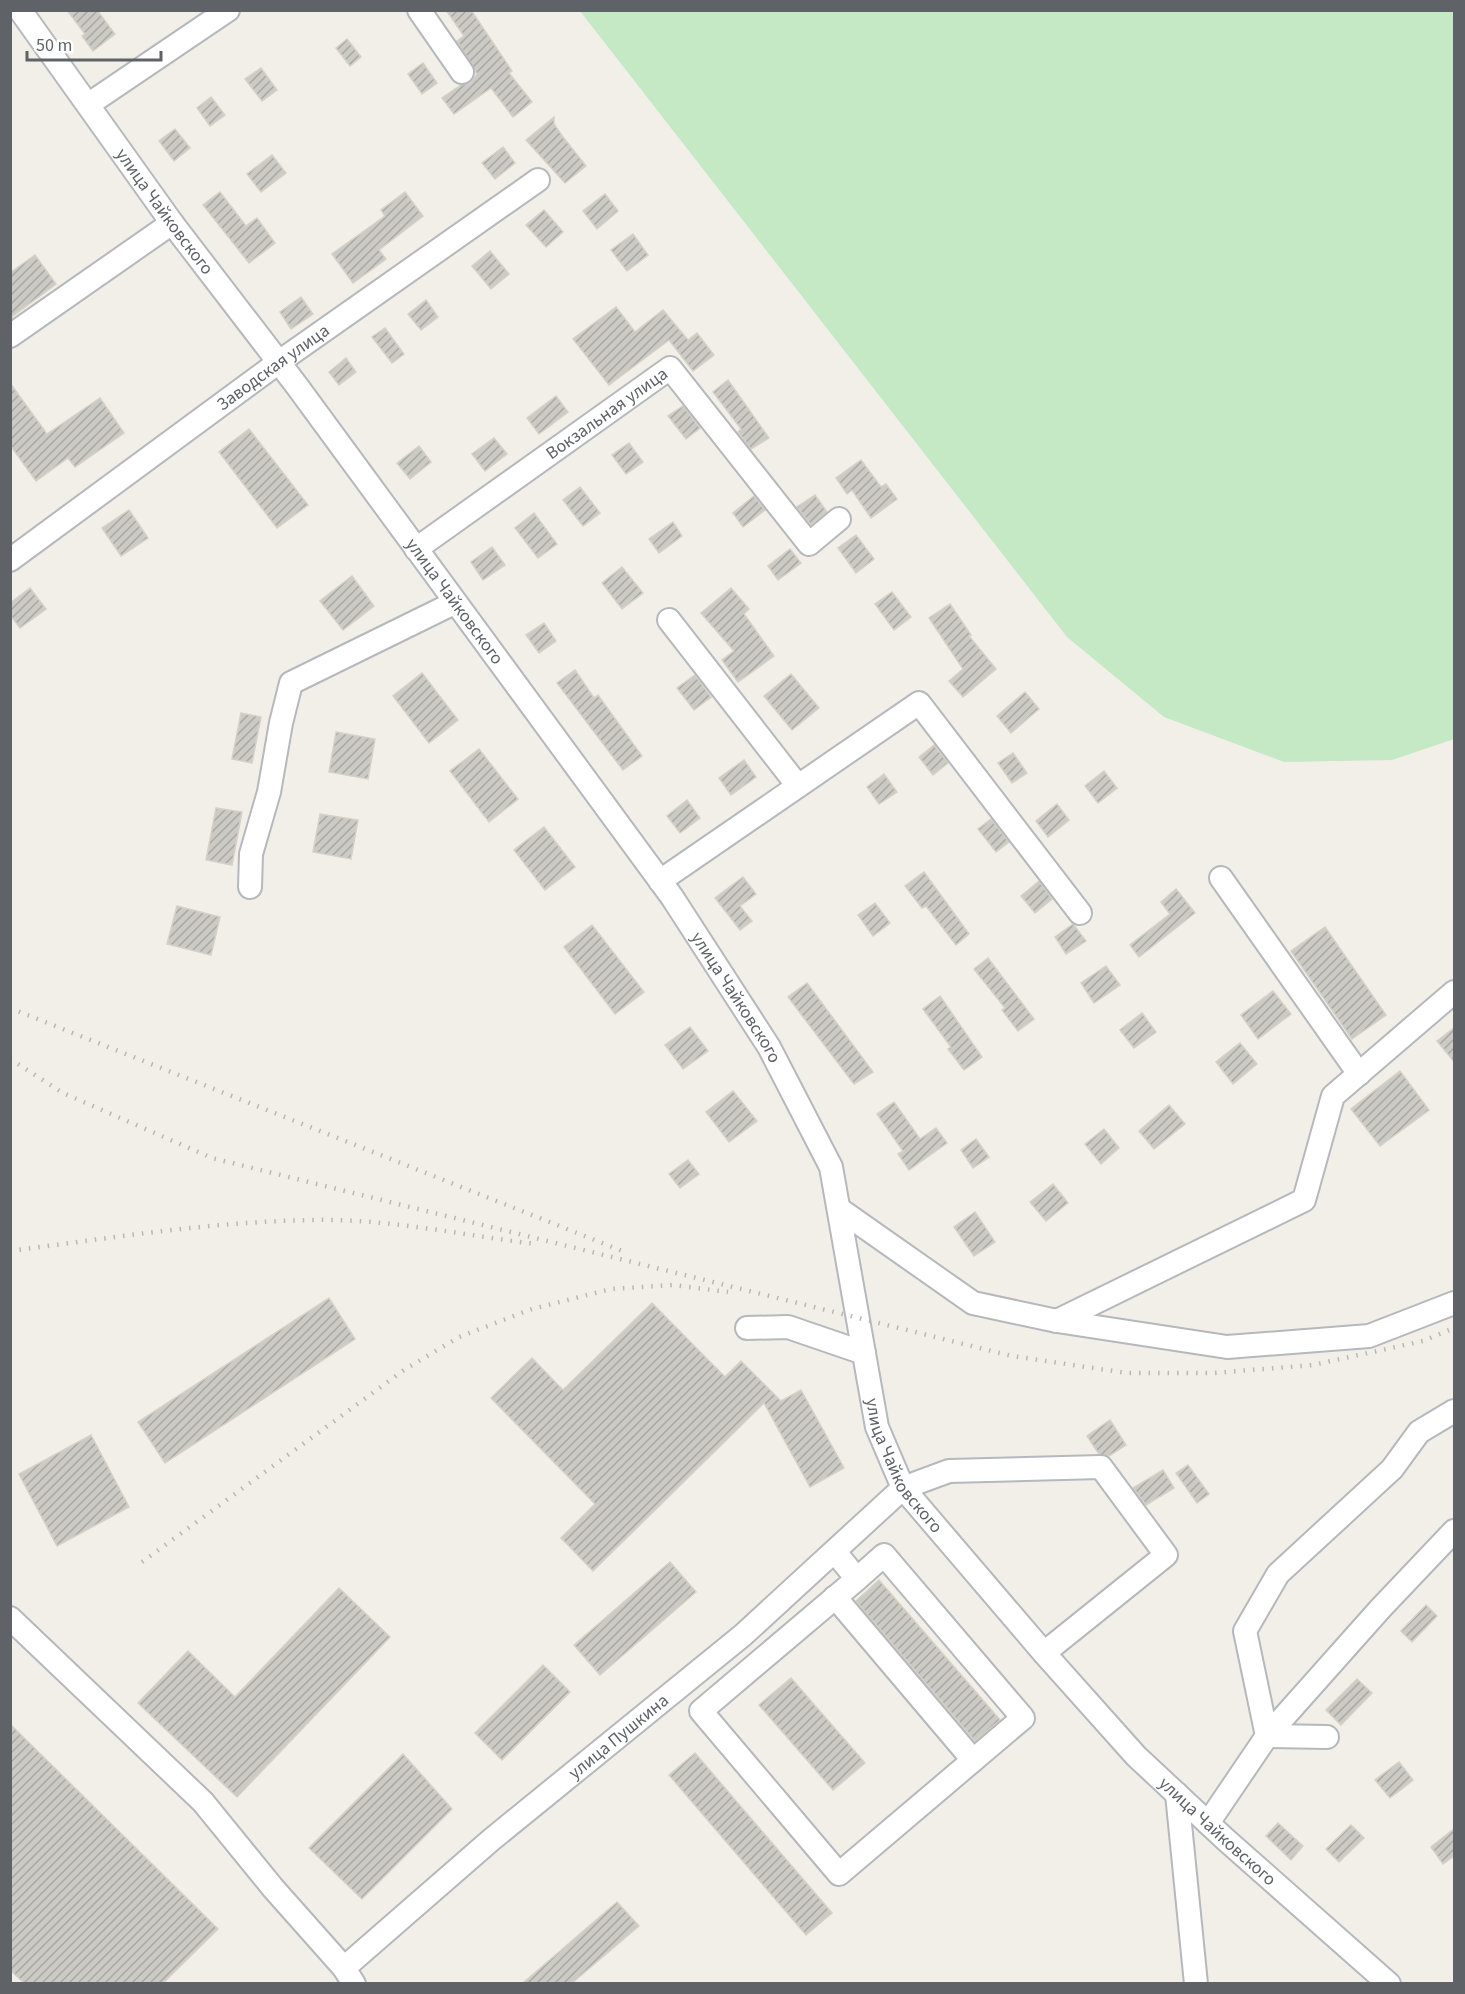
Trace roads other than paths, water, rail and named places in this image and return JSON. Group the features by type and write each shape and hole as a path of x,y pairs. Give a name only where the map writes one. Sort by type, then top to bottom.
{"street":[{"name":"улица Чайковского","path":"20,10 172,223 279,362 660,881 769,1047 831,1167 877,1427 903,1488 1044,1653 1136,1756 1389,1983"},
{"path":"89,104 228,10"},
{"path":"419,10 462,72"},
{"name":"Заводская улица","path":"10,560 279,362 538,180"},
{"path":"10,336 172,223"},
{"name":"Вокзальная улица","path":"416,549 670,368 809,544 838,519"},
{"path":"250,888 251,854 269,792 281,723 291,683 454,603"},
{"path":"669,620 798,786"},
{"path":"660,881 919,703 1080,914"},
{"path":"1221,878 1359,1074"},
{"path":"1057,1321 1304,1200 1333,1096 1455,992"},
{"path":"838,1209 974,1303 1057,1321 1227,1347 1369,1336 1455,1303"},
{"path":"747,1328 789,1327 864,1353"},
{"path":"1267,1736 1245,1631 1278,1574 1392,1469 1419,1432 1455,1411"},
{"path":"903,1488 949,1471 1101,1467 1166,1555 1044,1653"},
{"name":"улица Пушкина","path":"349,1976 491,1840 743,1635 903,1488"},
{"path":"1208,1823 1267,1736 1380,1609 1455,1531"},
{"path":"835,1552 857,1579"},
{"path":"884,1555 1023,1719 839,1874 701,1711 857,1579 884,1555"},
{"path":"835,1597 973,1760"},
{"path":"10,1618 203,1802 349,1976"},
{"path":"1267,1736 1327,1737"},
{"path":"1177,1794 1196,1983"}],"railway":[{"path":"10,1008 625,1252"},
{"path":"10,1059 63,1093 212,1158 1012,1356 1127,1373 1214,1373 1313,1365 1423,1341 1454,1328"},
{"path":"10,1251 198,1227 310,1220 395,1224 536,1244"},
{"path":"142,1562 404,1370 459,1337 532,1309 611,1289 673,1285 728,1292"}]}
